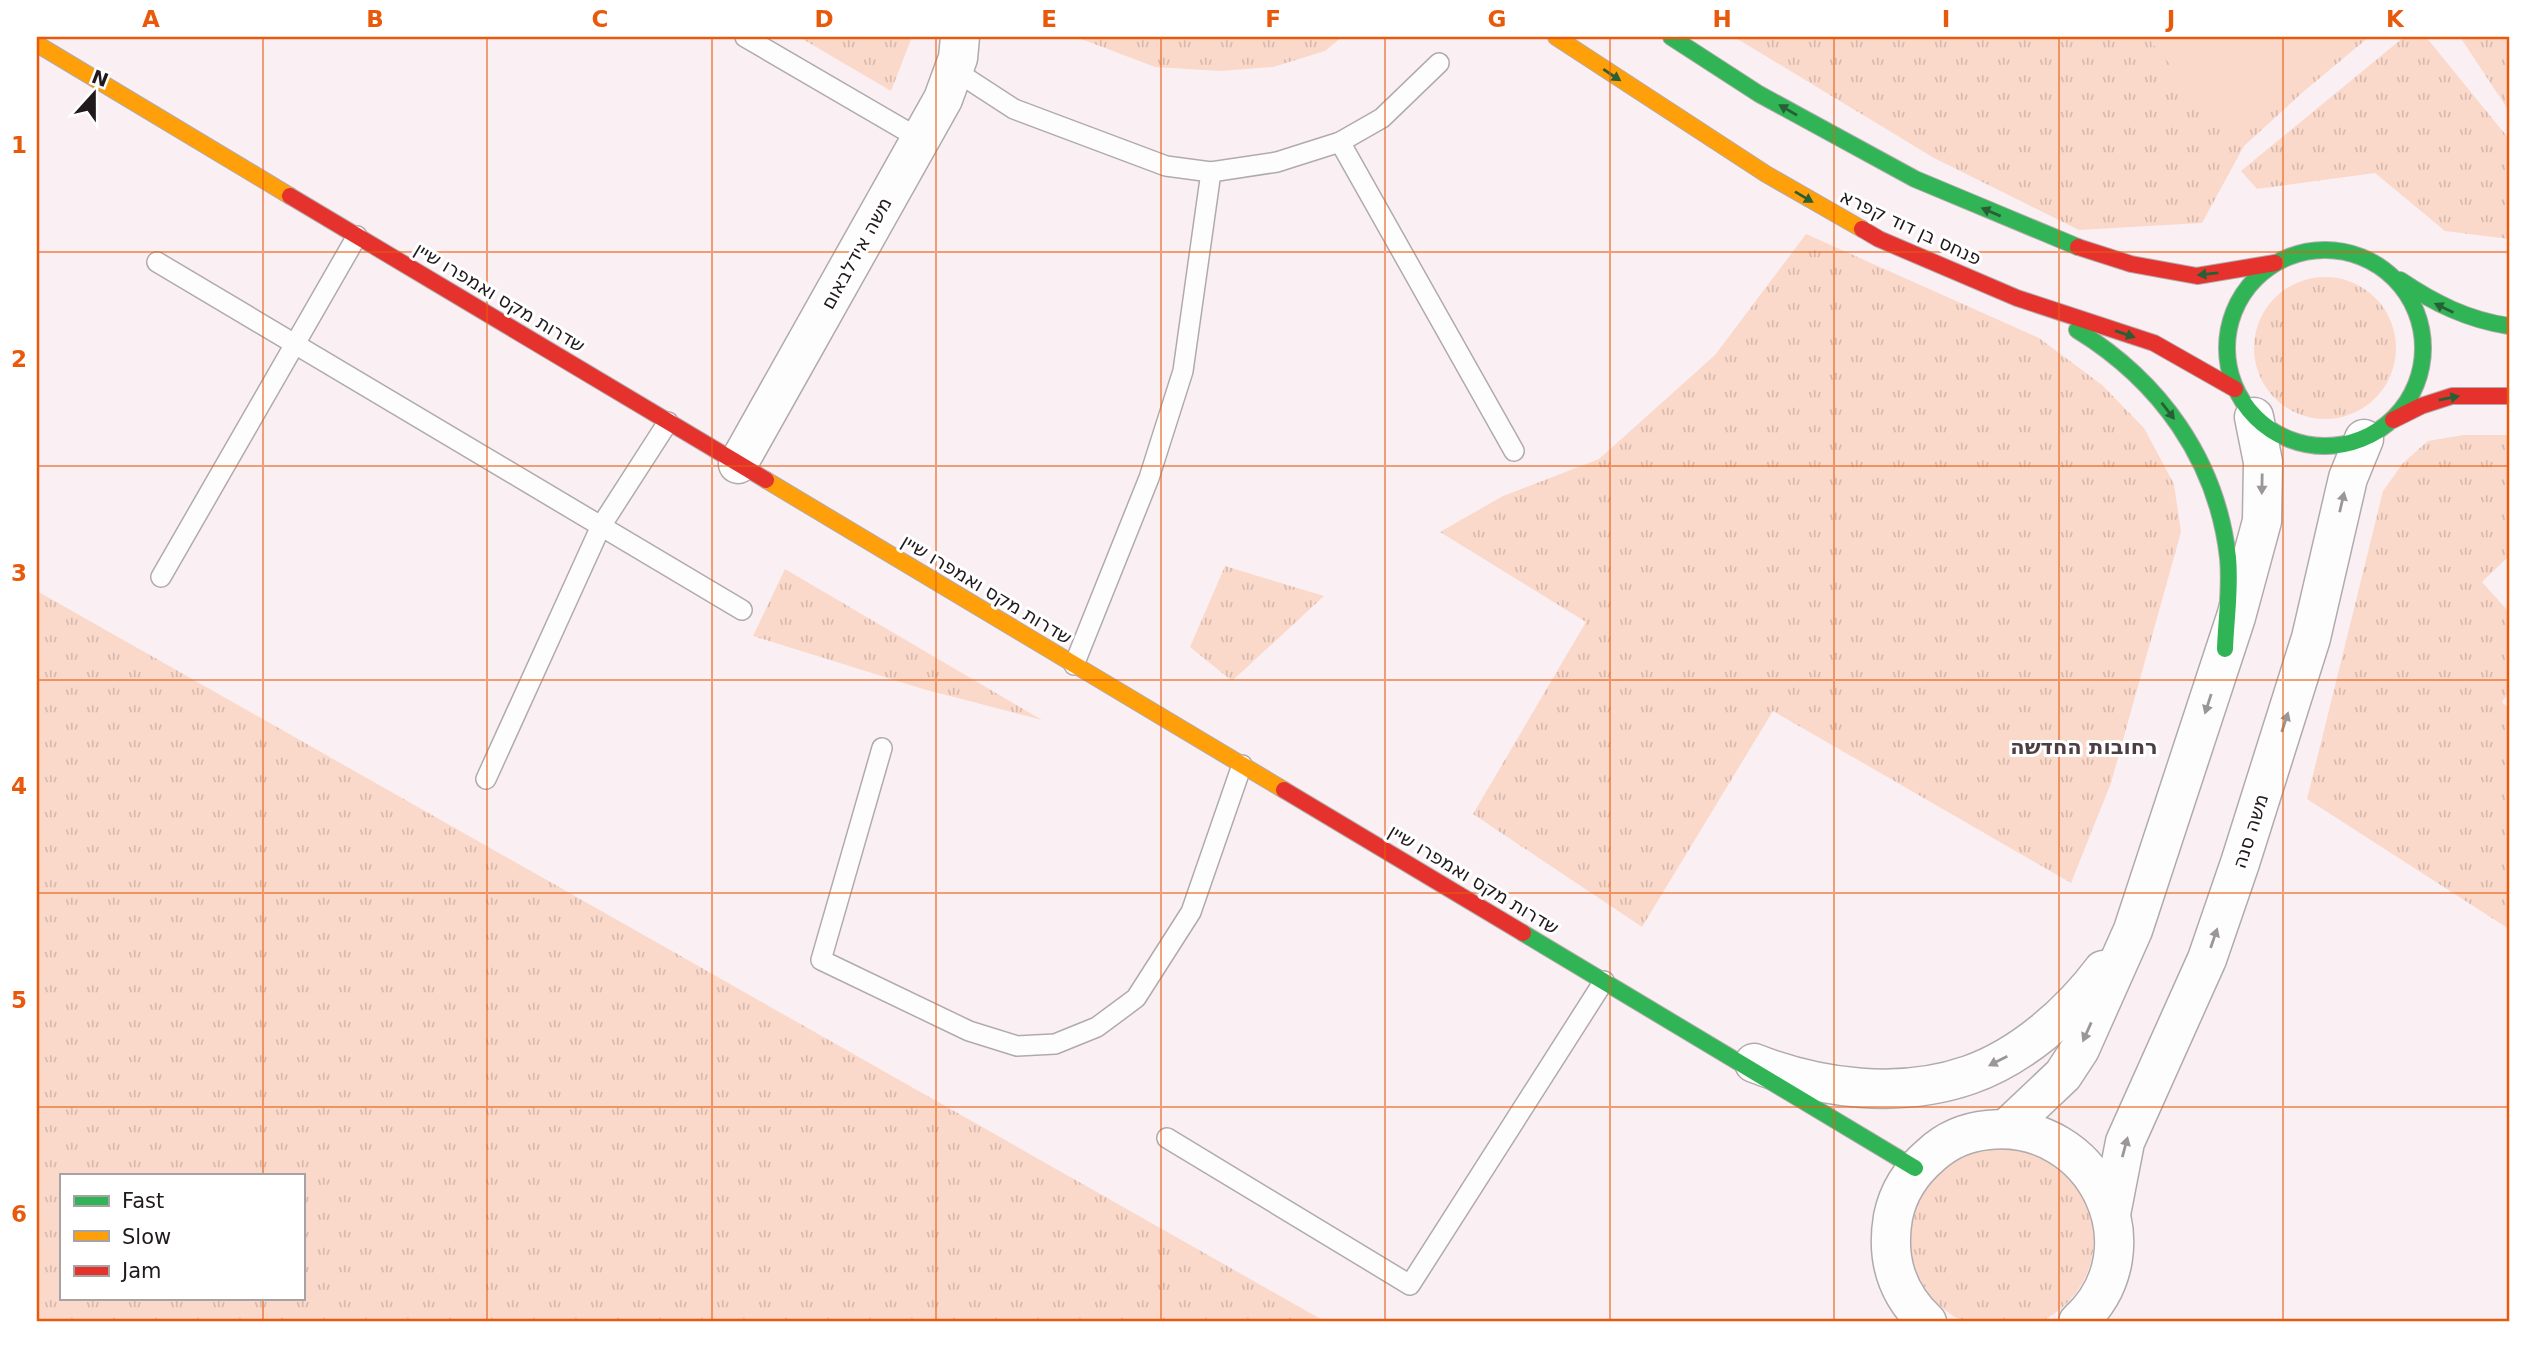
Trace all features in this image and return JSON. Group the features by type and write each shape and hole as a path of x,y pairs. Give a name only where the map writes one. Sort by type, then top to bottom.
{"main road":[{"name":"פנחס בן דוד קפרא","path":"1556,37 1766,174 1879,239 2017,299 2154,343 2245,403"},
{"path":"1671,37 1759,94 1842,141 1915,179 2068,244 2131,264 2197,276 2275,263 2303,252 2331,250 2360,256 2429,300 2466,318 2509,326"},
{"name":"שדרות מקס ואמפרו שיין","path":"41,44 737,464 1915,1168"},
{"path":"2275,263 2253,280 2236,304 2227,332 2227,361 2245,403 2278,435 2306,445 2336,446 2379,429 2421,406 2452,396 2509,396"},
{"path":"2379,429 2414,393 2423,360 2422,326 2408,295 2385,270"},
{"path":"2017,299 2089,336 2124,363 2153,392 2182,428 2202,463 2220,514 2228,559 2225,649"}],"street":[{"name":"משה אידלבאום","path":"737,464 943,99 957,54"},
{"path":"2007,1128 2063,1075 2080,1049 2133,930 2225,649 2262,520 2263,462 2245,403"},
{"name":"משה סנה","path":"2112,1214 2125,1142 2207,958 2240,863 2311,638 2348,478 2379,429"},
{"path":"1711,1046 1786,1075 1836,1086 1899,1087 1968,1075 2004,1059 2049,1026 2088,990 2133,930"},
{"path":"1907,1322 1889,1240 1896,1202 1915,1168 1941,1145 1972,1132 2007,1128 2042,1135 2074,1154 2098,1181 2112,1214 2115,1250 2092,1319"},
{"path":"1896,1278 1913,1309 1927,1322"}],"lane":[{"path":"745,37 920,139"},
{"path":"957,54 1014,109 1166,166 1211,172 1277,162 1340,142 1382,118 1439,63"},
{"path":"1340,142 1514,451"},
{"path":"1074,666 1149,478 1183,371 1211,172"},
{"path":"160,577 357,236"},
{"path":"157,262 742,610"},
{"path":"486,779 601,526 668,422"},
{"path":"882,748 821,960 969,1031 1017,1046 1055,1044 1097,1027 1136,999 1191,912 1242,765"},
{"path":"1167,1138 1410,1286 1604,981"}],"green space":[{"path":"799,37 912,37 891,91"},
{"path":"1076,37 1342,37 1325,51 1273,67 1220,71 1155,67"},
{"path":"1734,37 2369,37 2244,146 2202,223 2079,230 1934,158"},
{"path":"2147,37 2349,37 2229,135"},
{"path":"2404,37 2426,37 2509,139 2509,239 2445,231 2375,173 2257,189 2241,171"},
{"path":"2460,37 2509,37 2509,111"},
{"path":"1806,234 2039,338 2102,385 2144,428 2174,484 2181,532 2111,783 2071,883 1773,711 1642,927 1473,814 1586,622 1440,532 1503,496 1599,459 1715,355"},
{"path":"2325,277 2352,282 2375,298 2391,321 2396,348 2391,375 2375,398 2352,414 2325,419 2298,414 2275,398 2259,375 2254,348 2259,321 2275,298 2298,282"},
{"path":"2463,435 2509,435 2509,556 2482,582 2509,612 2509,692 2502,702 2509,709 2509,929 2307,799 2383,491 2403,463 2428,441"},
{"path":"1225,566 1324,596 1232,681 1190,647"},
{"path":"785,569 1042,720 923,689 753,636"},
{"path":"37,591 1326,1322 37,1322"},
{"path":"2002,1146 2037,1153 2053,1161 2067,1173 2079,1187 2087,1203 2094,1238 2087,1273 2079,1289 2067,1303 2053,1315 2037,1323 2002,1330 1967,1323 1951,1315 1937,1303 1925,1289 1917,1273 1910,1238 1917,1203 1925,1187 1937,1173 1951,1161 1967,1153"}],"traffic: fast":[{"path":"1671,37 1759,94 1915,179 2078,247"},
{"path":"2325,250 2363,257 2380,266 2394,279 2407,293 2416,310 2423,348 2416,386 2407,403 2394,417 2380,430 2363,439 2325,446 2287,439 2270,430 2256,417 2243,403 2234,386 2227,348 2234,310 2243,293 2256,279 2270,266 2287,257 2325,250"},
{"path":"2400,280 2452,309 2479,320 2509,326"},
{"path":"2077,330 2107,350 2134,373 2180,426 2197,456 2222,522 2228,558 2229,592 2225,649"},
{"path":"1523,933 1915,1168"}],"traffic: slow":[{"path":"1556,37 1766,174 1862,229"},
{"path":"37,44 290,196"},
{"path":"766,480 1284,790"}],"traffic: jam":[{"path":"290,196 766,480"},
{"path":"1862,229 1879,239 2017,298 2154,343 2235,389"},
{"path":"2078,247 2131,264 2197,276 2275,263"},
{"path":"2393,420 2421,406 2452,396 2509,396"},
{"path":"1284,790 1523,933"}],"district":[{"name":"רחובות החדשה","path":"2084,747"}]}
